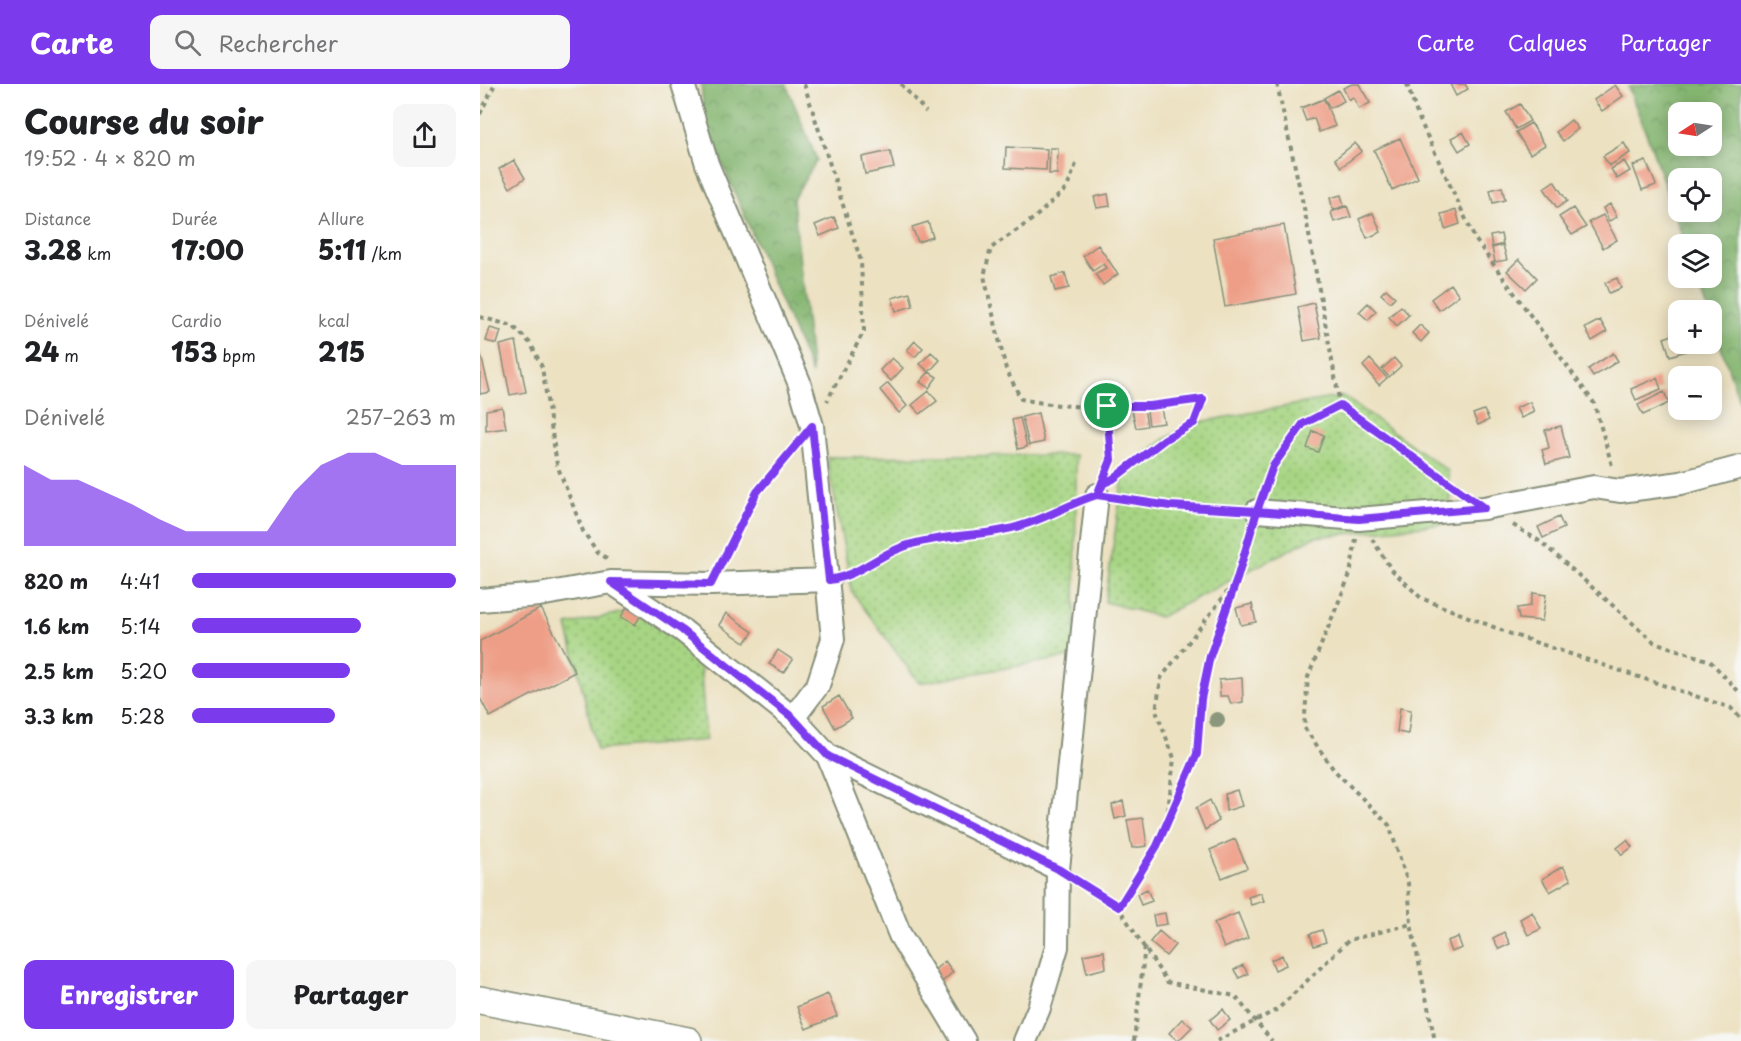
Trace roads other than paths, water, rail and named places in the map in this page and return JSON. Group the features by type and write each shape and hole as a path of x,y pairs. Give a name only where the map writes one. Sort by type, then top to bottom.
{"street":[{"path":"683,84 706,164 799,382 812,426 829,580 833,639 818,685 793,718"},
{"path":"1257,511 1359,519 1484,508 1594,487 1620,491 1681,483 1741,467"},
{"path":"1025,1041 1039,1008 1057,947 1058,869 1097,495"},
{"path":"480,600 538,596 611,582 711,584 829,580"},
{"path":"611,582 682,630 793,718 828,756 900,935 964,1041"},
{"path":"828,756 1058,869"},
{"path":"480,1000 688,1041"}]}
